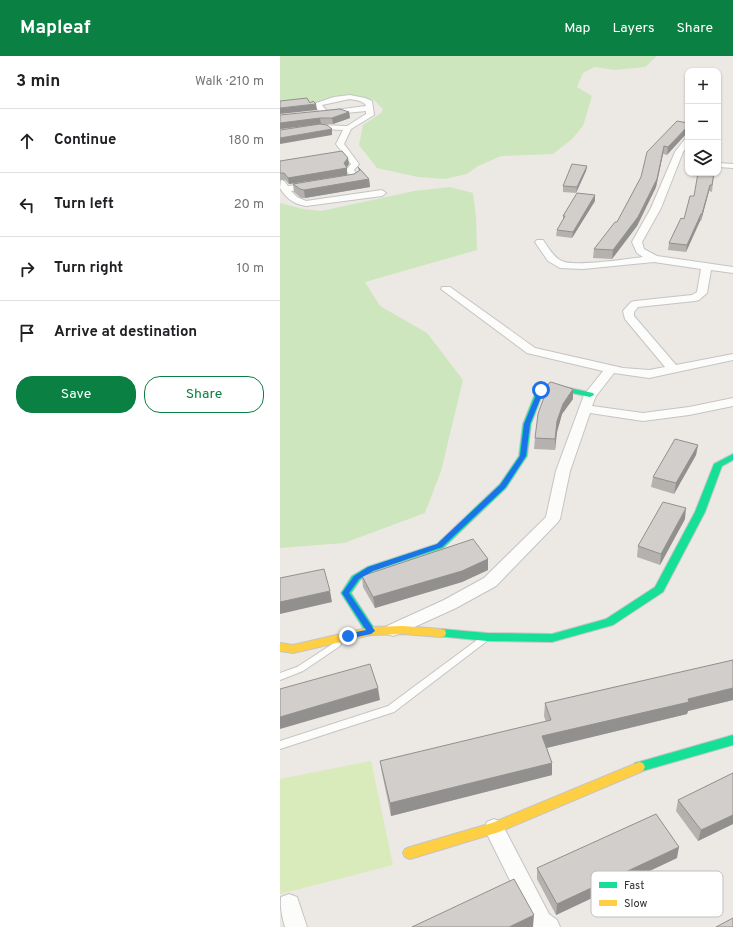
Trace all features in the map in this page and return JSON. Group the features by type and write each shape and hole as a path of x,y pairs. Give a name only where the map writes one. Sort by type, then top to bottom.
{"street":[{"path":"280,133 320,127 348,128 370,115 369,103 364,99 352,96 317,104 321,113 369,108"},
{"path":"332,181 356,178 350,170 355,164 340,144 348,128"},
{"path":"654,259 640,251 637,242 656,208 678,162 679,152 685,145"},
{"path":"721,165 733,166"},
{"path":"283,186 316,184"},
{"path":"283,186 294,202 301,204 312,204 382,193"},
{"path":"540,242 552,259 560,265 583,266 654,259 733,270"},
{"path":"673,369 629,317 628,311 635,304 695,298 702,293 706,267"},
{"path":"446,289 531,351 623,372 649,374 733,357"},
{"path":"393,630 450,604 490,582 553,519 563,471 590,395 608,373"},
{"path":"371,631 346,593 356,578 370,569 440,546 503,486 523,456 527,424 541,390 550,386 590,395"},
{"path":"586,409 643,417 689,412 733,402"},
{"path":"280,647 293,649 371,631 393,630 487,637 552,638 609,622 659,589 700,512 718,464 733,457"},
{"path":"410,853 494,828 641,766 733,740"},
{"path":"494,828 541,921 548,927"},
{"path":"289,904 296,927"}],"lane":[{"path":"280,677 300,669 348,636"},
{"path":"280,745 391,710 487,637"}],"green space":[{"path":"280,56 657,56 645,67 614,70 595,67 583,73 577,87 592,96 583,126 572,139 553,154 501,156 478,166 467,174 445,179 418,177 377,168 359,145 363,125 381,113 383,109 374,100 354,95 341,96 326,101 280,105"},
{"path":"450,187 473,193 476,217 477,250 365,282 380,306 427,333 463,380 441,471 425,513 344,543 280,548 280,203 303,209 321,211 414,191"},
{"path":"371,761 393,865 280,894 280,779"}],"building":[{"path":"307,98 310,103 313,101 316,104 280,108 280,101"},
{"path":"340,109 349,112 332,118 280,123 280,115"},
{"path":"677,121 685,122 685,129 668,147 664,146 657,179 638,217 613,250 594,249 615,222 617,222 641,177 647,152"},
{"path":"320,124 327,125 332,129 280,138 280,130"},
{"path":"342,151 348,158 344,163 347,168 288,178 284,173 280,173 280,161"},
{"path":"572,164 587,166 577,187 563,186"},
{"path":"358,167 369,179 304,190 293,184 354,174 360,170"},
{"path":"697,176 714,176 702,214 687,245 669,243 681,218 684,219 690,196 694,196"},
{"path":"577,193 595,195 573,232 557,230 565,216 563,216"},
{"path":"551,382 573,389 563,404 557,421 555,439 535,438 538,414 549,383"},
{"path":"675,439 698,445 676,483 653,477"},
{"path":"663,502 686,508 661,554 638,546"},
{"path":"473,539 488,559 462,571 373,597 362,576"},
{"path":"324,569 330,591 280,602 280,578"},
{"path":"733,660 733,688 688,699 689,702 542,736 552,763 390,803 380,761 551,720 545,703"},
{"path":"370,664 378,688 280,717 280,689"},
{"path":"733,773 733,815 701,830 678,800"},
{"path":"656,814 679,847 628,871 591,871 591,888 557,904 537,868"},
{"path":"514,879 534,915 509,927 412,927"},
{"path":"733,918 733,927 716,927"}],"traffic: fast":[{"path":"371,631 346,593 356,578 370,569 440,546 503,486 523,456 527,424 541,389 550,386 590,395"},
{"path":"441,633 487,637 552,638 609,622 659,589 700,512 718,464 733,457"},
{"path":"639,767 733,740"}],"traffic: slow":[{"path":"280,647 293,649 371,631 403,630 441,633"},
{"path":"410,853 494,828 639,767"}],"route":[{"path":"348,636 371,631 346,593 356,578 370,569 440,546 503,486 523,456 527,424 541,390"}]}
